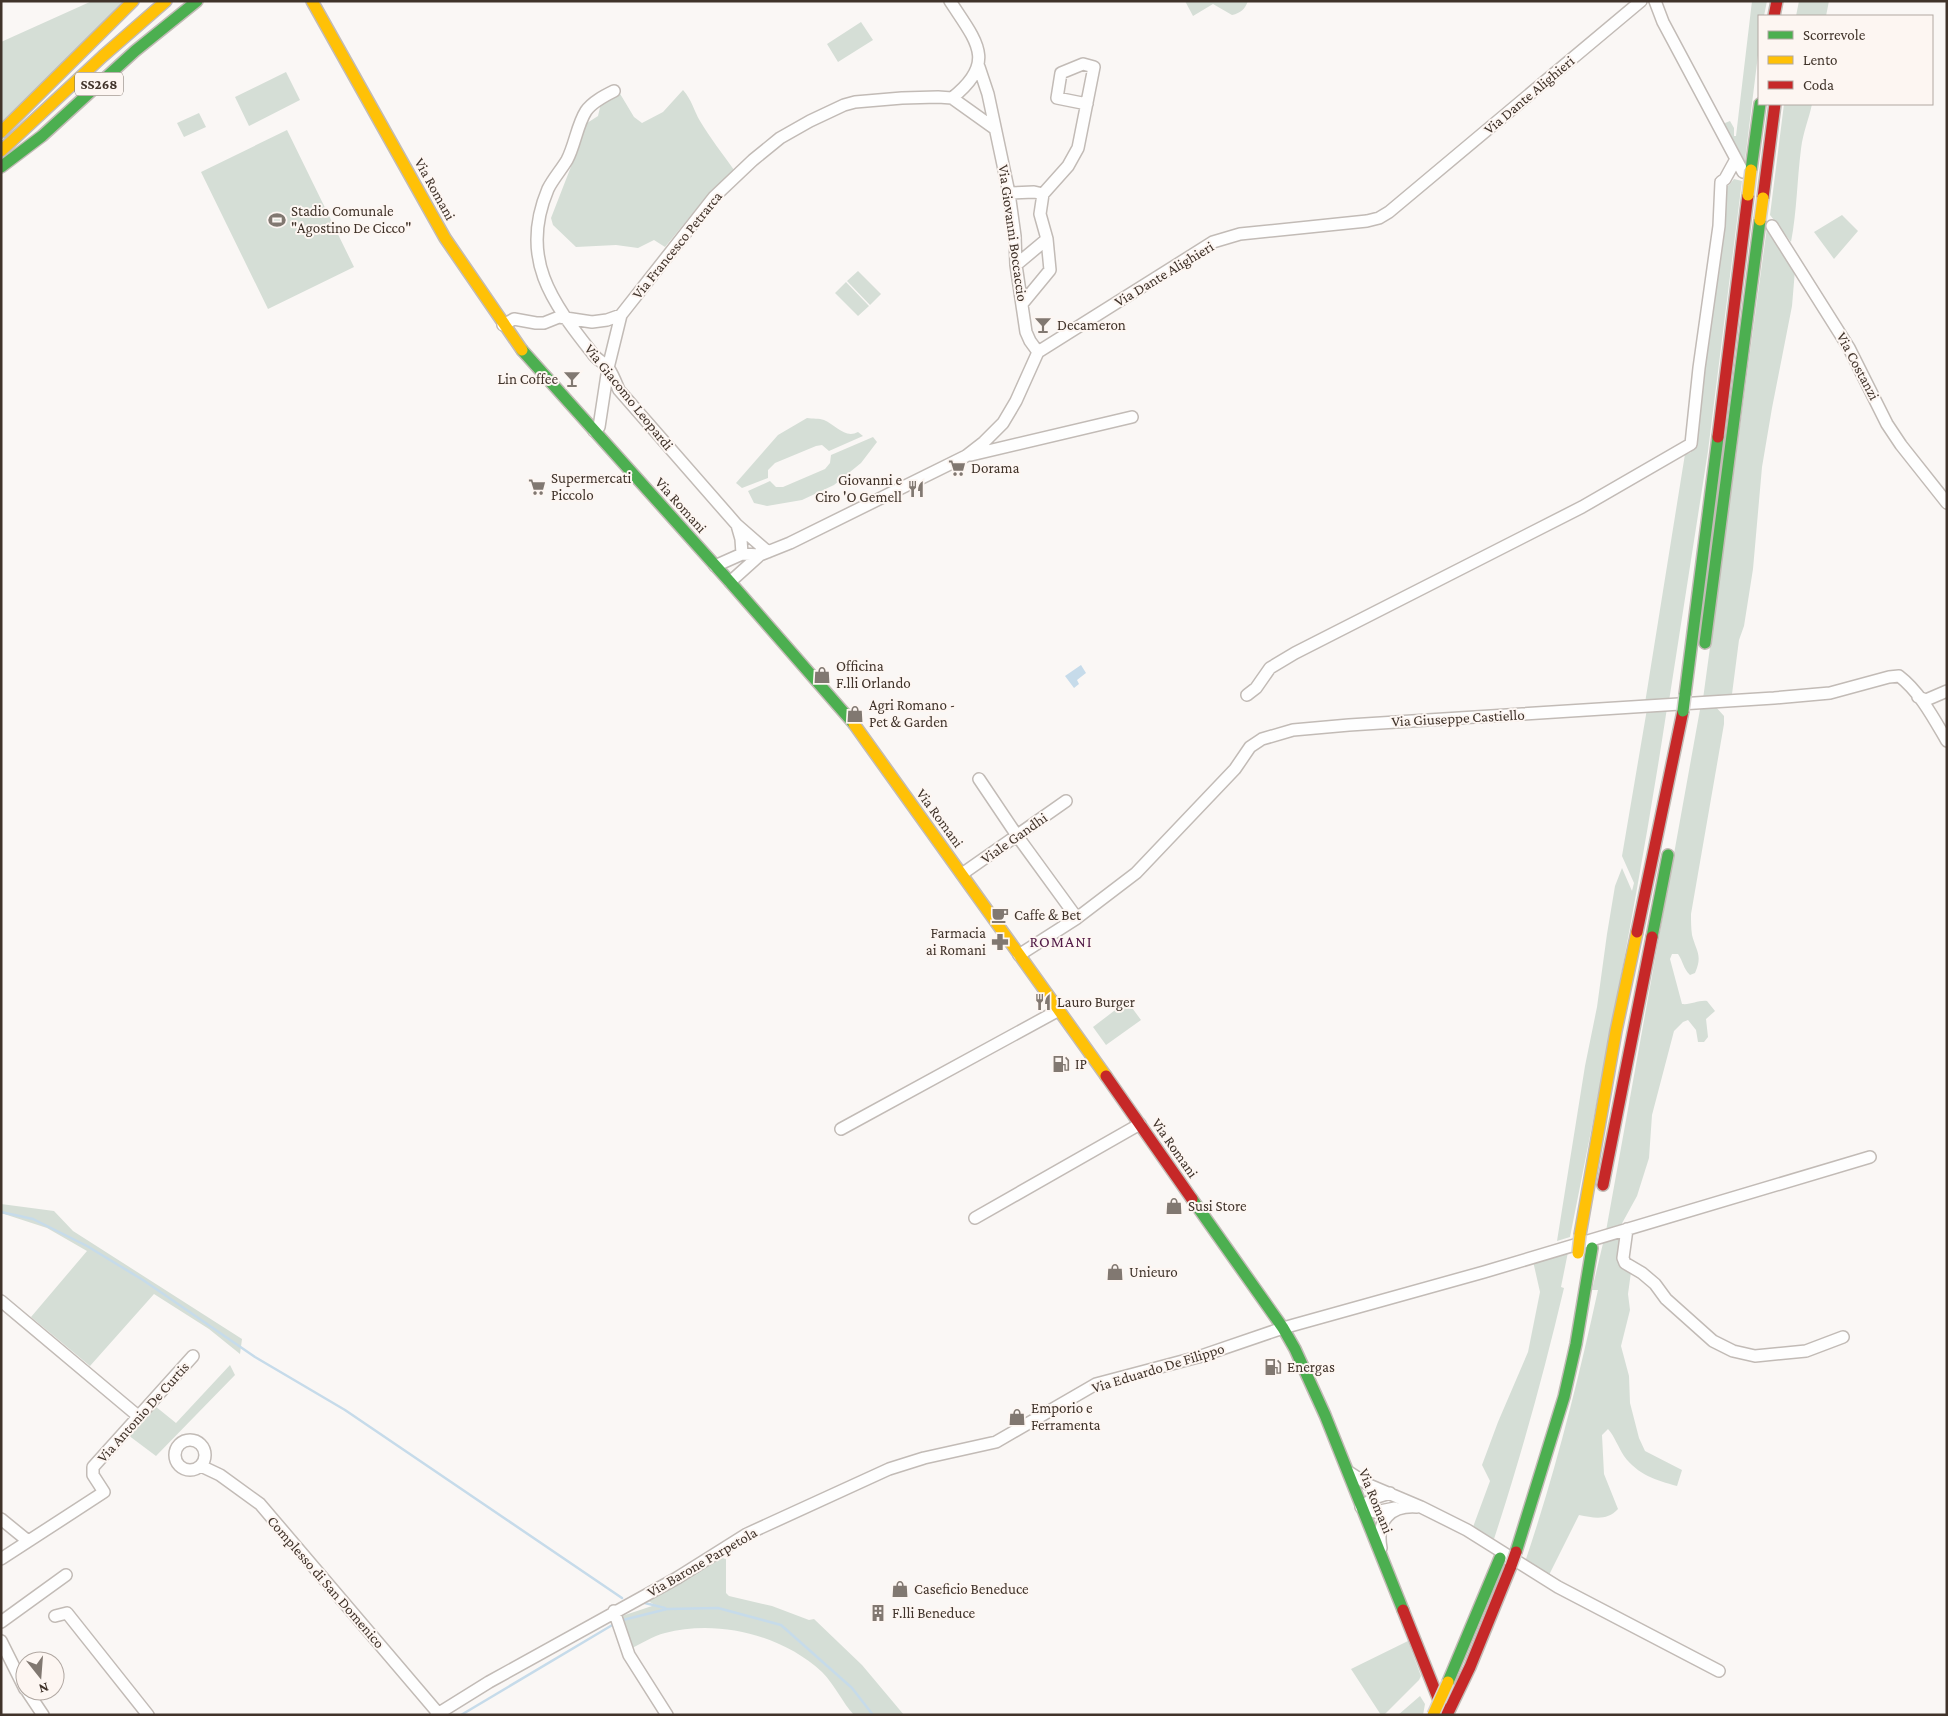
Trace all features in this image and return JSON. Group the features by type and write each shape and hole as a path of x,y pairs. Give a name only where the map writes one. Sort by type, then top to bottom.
{"main road":[{"name":"SS268","path":"1,132 133,1"},
{"name":"SS268","path":"1,151 88,69 166,1"},
{"name":"SS268","path":"1,167 42,136 135,51 197,1"},
{"name":"Via Romani","path":"312,1 445,238 518,346 730,582 855,725 1283,1328 1308,1377 1348,1471 1361,1508 1446,1715"},
{"path":"1774,15 1777,1"},
{"path":"1577,1257 1616,1031 1683,712 1748,196 1747,171 1760,105"},
{"path":"1704,655 1775,105"},
{"path":"1696,714 1698,694"},
{"path":"1602,1192 1670,844"},
{"path":"1446,1715 1511,1566 1564,1397 1576,1344 1594,1231"},
{"path":"1520,1498 1535,1452"},
{"path":"1433,1715 1505,1544"}],"street":[{"path":"950,1 973,38 978,50 979,67 965,88 952,98 994,128"},
{"name":"Via Dante Alighieri","path":"1038,352 1213,242 1240,234 1367,221 1379,218 1389,212 1640,1"},
{"path":"1654,1 1663,22 1736,159 1747,171"},
{"name":"Via Giovanni Boccaccio","path":"979,67 988,94 1009,193 1015,236 1016,265 1026,332 1038,352"},
{"name":"Via Giacomo Leopardi","path":"614,91 597,101 586,111 568,158 549,188 539,216 537,244 542,276 554,300 593,354 608,368 619,390 737,526 764,553"},
{"name":"Via Francesco Petrarca","path":"594,431 599,427 608,368 621,315 714,197 753,160 780,138 810,121 855,102 902,98 952,98"},
{"path":"1022,304 1050,270 1047,239 1040,214 1043,194 1068,166 1078,148 1087,104"},
{"path":"1247,695 1256,688 1270,668 1295,653 1582,506 1691,444 1700,359 1719,226 1721,182 1725,179 1736,159"},
{"path":"1009,193 1034,192 1043,194"},
{"name":"Via Costanzi","path":"1772,226 1849,348 1887,424 1901,445 1947,503"},
{"path":"1016,265 1047,239"},
{"path":"503,325 514,318 536,324 560,318 592,322 607,320 621,315"},
{"path":"730,582 764,553 817,531 966,456 984,442 1003,423 1038,352"},
{"path":"966,456 1132,417"},
{"name":"Via Giacomo Leopardi","path":"737,526 741,539 742,554"},
{"path":"715,566 742,554 764,553"},
{"name":"Via Giuseppe Castiello","path":"1019,955 1077,918 1136,873 1235,768 1250,747 1262,739 1293,730 1349,724 1774,698 1830,693 1898,676 1908,683 1918,696 1947,741"},
{"path":"1918,696 1926,700 1947,691"},
{"path":"979,780 1077,918"},
{"name":"Viale Gandhi","path":"962,874 1018,837 1066,801"},
{"path":"841,1129 1059,1010"},
{"path":"975,1218 1140,1124"},
{"name":"Via Eduardo De Filippo","path":"985,1445 1006,1436 1096,1384 1198,1357 1283,1328 1484,1272 1870,1157"},
{"path":"1627,1229 1623,1258 1625,1263 1642,1273 1655,1284 1666,1300 1713,1341 1733,1351 1755,1356 1806,1351 1843,1337"},
{"path":"1,1301 138,1416"},
{"name":"Via Antonio De Curtis","path":"1,1559 104,1492 93,1475 93,1467 193,1356"},
{"name":"Via Barone Parpetola","path":"437,1714 489,1682 684,1573 747,1534 882,1472 924,1458 985,1445"},
{"name":"Complesso di San Domenico","path":"201,1466 230,1481 260,1504 437,1714"},
{"path":"1348,1471 1369,1485 1421,1507 1467,1530 1584,1602 1718,1671"},
{"path":"1361,1508 1374,1498 1390,1493"},
{"path":"1361,1508 1375,1512 1396,1508 1421,1507"},
{"path":"1383,1558 1380,1542 1382,1525 1385,1518 1396,1508"},
{"path":"1,1519 28,1542"},
{"path":"1,1622 66,1576"},
{"path":"614,1611 629,1656 667,1715"},
{"path":"56,1616 67,1613 148,1715"},
{"path":"1,1641 15,1668"},
{"path":"33,1701 43,1715"}],"shaded area":[{"path":"92,1 126,1 1,124 1,42"},
{"path":"1185,1 1248,1 1242,10 1232,15 1213,4 1193,16"},
{"path":"1752,1 1767,1 1764,15 1758,15 1758,55 1744,168 1720,125 1730,121 1734,128 1734,136 1736,136"},
{"path":"1799,1 1829,1 1826,15 1796,15"},
{"path":"861,22 873,40 838,62 827,44"},
{"path":"286,72 300,100 249,126 235,97"},
{"path":"683,90 704,127 734,170 706,197 665,247 654,240 638,248 616,245 576,247 553,225 551,218 572,164 584,125 598,116 601,103 619,92 634,117 642,123 663,112"},
{"path":"1784,105 1812,105 1802,143 1791,242 1770,215"},
{"path":"199,113 206,127 184,137 177,123"},
{"name":"Stadio Comunale \"Agostino De Cicco\"","path":"287,130 354,267 268,309 201,172"},
{"path":"1734,179 1742,181 1708,451 1669,701 1645,703 1685,454 1690,453 1694,448 1723,188"},
{"path":"1842,215 1858,231 1834,259 1814,232"},
{"path":"1767,227 1795,270 1792,306 1762,467 1753,569 1744,626 1739,640 1732,694 1703,699"},
{"path":"858,271 881,294 870,305 847,281"},
{"path":"846,282 869,306 858,316 835,293"},
{"path":"807,418 822,419 845,433 853,434 858,432 863,436 829,451 822,445 816,446 775,463 768,470 768,478 742,488 736,483 778,435"},
{"path":"873,437 877,442 861,463 834,485 802,500 767,506 754,503 748,491 770,481 776,487 783,487 825,469 830,463 831,455"},
{"path":"1701,704 1715,706 1724,716 1724,724 1691,914 1692,935 1699,957 1695,973 1690,975 1678,954 1672,954 1670,959 1682,1004 1707,1001 1715,1011 1706,1019 1708,1037 1704,1042 1698,1042 1696,1030 1688,1020 1683,1022 1674,1031 1652,1115 1649,1158 1637,1196 1620,1227 1606,1231"},
{"path":"1667,708 1634,907 1570,1237 1557,1241 1585,1066 1597,1007 1615,886 1622,868 1632,891 1634,883 1622,856 1647,709"},
{"path":"1127,1001 1141,1020 1106,1045 1093,1027"},
{"path":"1,1204 54,1211 73,1231 242,1339 240,1354 209,1329 154,1294 90,1366 31,1317 87,1251 47,1228 1,1213"},
{"path":"1623,1234 1631,1272 1628,1294 1630,1310 1621,1346 1629,1376 1630,1403 1639,1438 1645,1451 1682,1470 1677,1486 1648,1476 1629,1462 1608,1429 1602,1435 1604,1474 1618,1509 1605,1517 1595,1518 1579,1515 1548,1577 1525,1562 1556,1461 1574,1393 1598,1290 1592,1290 1604,1239"},
{"path":"1568,1252 1561,1287 1564,1288 1548,1351 1523,1446 1494,1539 1473,1527 1490,1481 1482,1465 1528,1352 1540,1292 1533,1261"},
{"path":"230,1365 235,1375 156,1456 128,1435 155,1406 176,1423"},
{"path":"722,1558 726,1559 726,1593 729,1596 772,1606 809,1620 814,1619 862,1665 904,1715 854,1715 827,1677 806,1659 788,1648 748,1633 727,1629 685,1629 661,1634 630,1649 622,1616 655,1605 648,1601"},
{"path":"1408,1641 1421,1676 1384,1715 1381,1715 1351,1669"},
{"path":"1420,1696 1425,1704 1423,1715 1398,1715"}],"water":[{"path":"1081,665 1086,673 1077,680 1079,684 1074,688 1065,676"}],"waterway":[{"path":"1,1212 33,1219 87,1246 143,1280 255,1357 345,1410 622,1598"},
{"path":"645,1603 665,1608"},
{"path":"623,1620 667,1609 718,1608 781,1625 852,1688 873,1715"},
{"path":"461,1715 614,1624"}],"traffic: fast":[{"path":"1,167 42,136 135,51 197,1"},
{"path":"1751,170 1760,105"},
{"path":"1705,643 1760,220"},
{"path":"522,350 730,582 854,724"},
{"path":"1685,695 1718,437"},
{"path":"1683,711 1685,695"},
{"path":"1652,937 1668,855"},
{"path":"1192,1199 1283,1328 1295,1349 1325,1415 1403,1610"},
{"path":"1516,1552 1564,1397 1576,1344 1592,1248"},
{"path":"1448,1682 1500,1558"}],"traffic: slow":[{"path":"1,132 133,1"},
{"path":"1,151 103,56 166,1"},
{"path":"312,1 445,238 522,350"},
{"path":"1748,195 1751,170"},
{"path":"1760,220 1763,198"},
{"path":"854,724 1106,1076"},
{"path":"1580,1235 1616,1031 1637,932"},
{"path":"1578,1253 1580,1235"},
{"path":"1433,1715 1448,1682"}],"traffic: jam":[{"path":"1774,15 1777,1"},
{"path":"1763,198 1775,105"},
{"path":"1718,437 1748,195"},
{"path":"1637,932 1683,711"},
{"path":"1603,1185 1652,937"},
{"path":"1106,1076 1192,1199"},
{"path":"1511,1566 1516,1552"},
{"path":"1447,1715 1470,1667 1511,1566"},
{"path":"1403,1610 1442,1708"}],"place":[{"name":"Stadio Comunale \"Agostino De Cicco\"","path":"277,220"},
{"name":"Decameron","path":"1043,325"},
{"name":"Lin Coffee","path":"572,379"},
{"name":"Dorama","path":"957,468"},
{"name":"Supermercati Piccolo","path":"537,487"},
{"name":"Giovanni e Ciro 'O Gemell","path":"916,489"},
{"name":"Officina F.lli Orlando","path":"822,675"},
{"name":"Agri Romano - Pet & Garden","path":"855,714"},
{"name":"Caffe & Bet","path":"1000,915"},
{"name":"Farmacia ai Romani","path":"1000,942"},
{"name":"Lauro Burger","path":"1043,1002"},
{"name":"IP","path":"1061,1064"},
{"name":"Susi Store","path":"1174,1206"},
{"name":"Unieuro","path":"1115,1272"},
{"name":"Energas","path":"1273,1367"},
{"name":"Emporio e Ferramenta","path":"1017,1417"},
{"name":"Caseficio Beneduce","path":"900,1589"},
{"name":"F.lli Beneduce","path":"878,1613"}],"district":[{"name":"ROMANI","path":"1061,941"}]}
